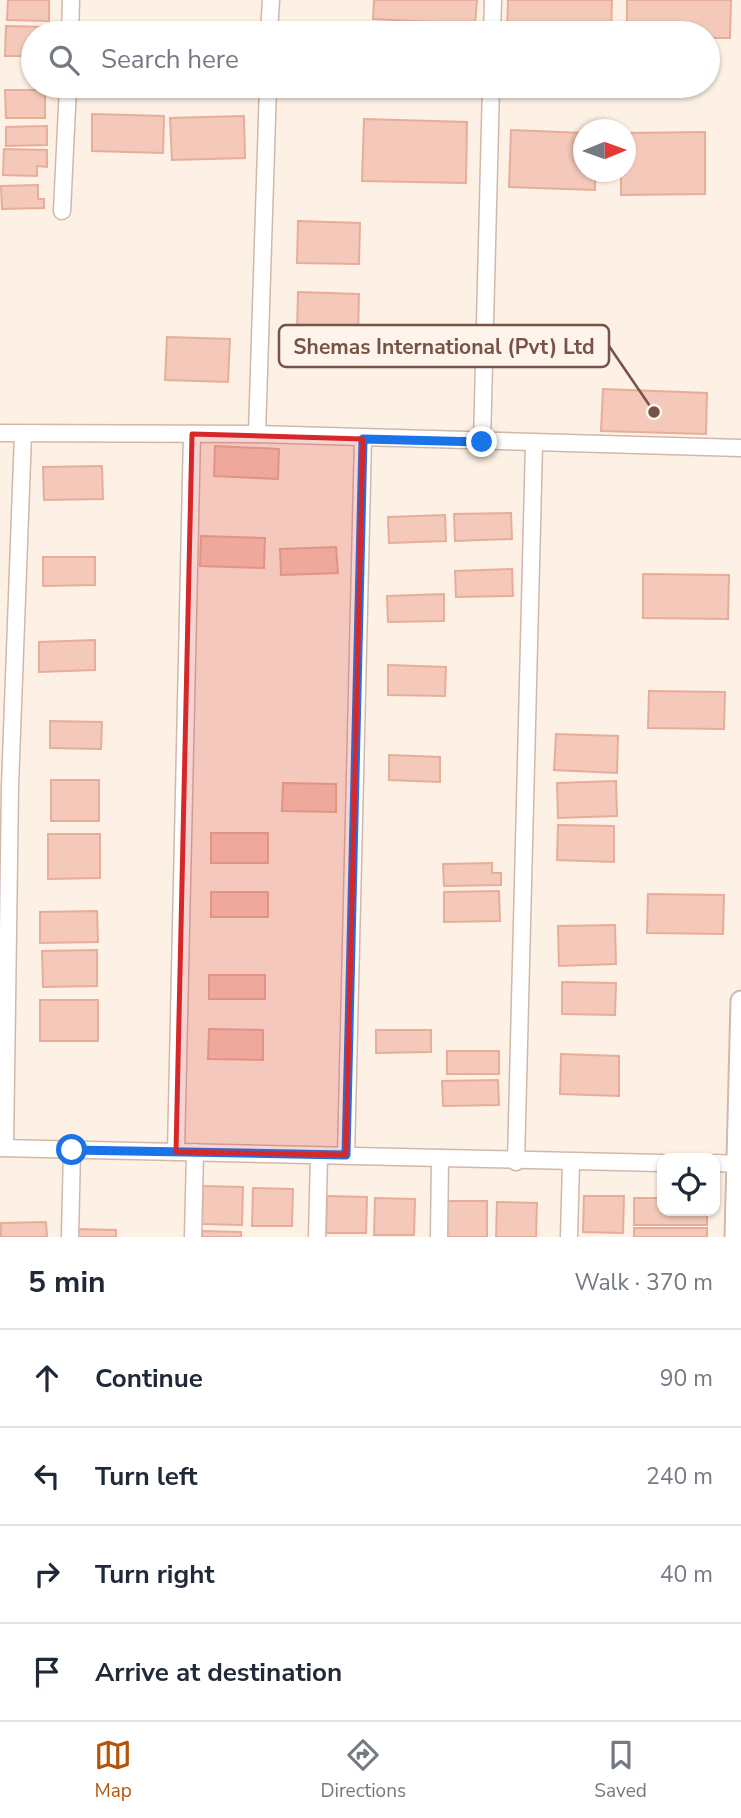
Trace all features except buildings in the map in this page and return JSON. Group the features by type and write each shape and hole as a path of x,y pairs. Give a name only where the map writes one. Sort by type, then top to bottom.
{"street":[{"path":"70,21 71,0"},
{"path":"270,21 271,0"},
{"path":"492,21 493,0"},
{"path":"62,211 67,98"},
{"path":"257,434 268,98"},
{"path":"482,442 491,98"},
{"path":"0,433 257,434 741,448"},
{"path":"23,434 5,786 2,1148 346,1155 516,1162 657,1163"},
{"path":"176,1152 192,434"},
{"path":"346,1155 363,439"},
{"path":"516,1162 534,444"},
{"path":"735,1237 739,1164 741,1000"},
{"path":"70,1237 72,1150"},
{"path":"193,1237 195,1152"},
{"path":"317,1237 319,1156"},
{"path":"439,1237 440,1158"},
{"path":"569,1237 571,1162"},
{"path":"720,1163 739,1164"}],"highlighted area":[{"path":"192,434 363,439 346,1155 176,1152"}],"place":[{"name":"Shemas International (Pvt) Ltd","path":"654,412"}],"route":[{"path":"72,1150 346,1155 363,439 482,442"}]}
